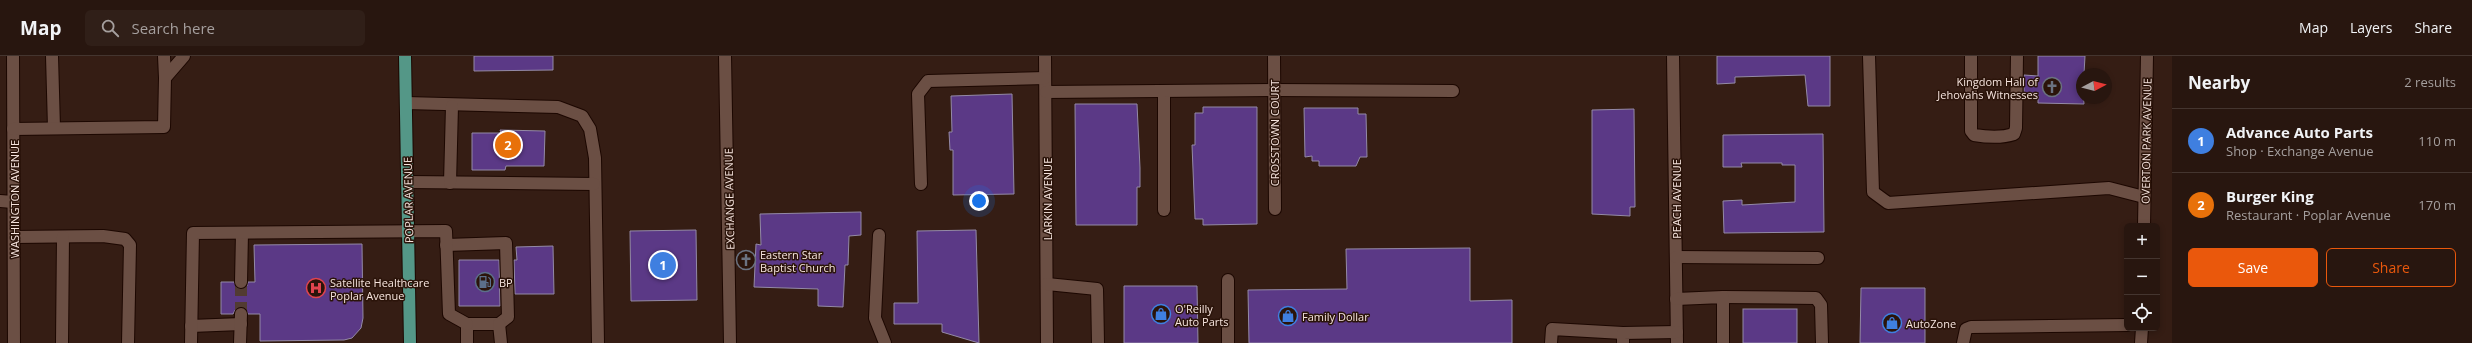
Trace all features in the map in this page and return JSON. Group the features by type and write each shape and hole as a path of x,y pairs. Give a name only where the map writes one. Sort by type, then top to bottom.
{"main road":[{"name":"POPLAR AVENUE","path":"405,56 410,343"}],"street":[{"name":"WASHINGTON AVENUE","path":"13,56 14,343"},
{"path":"52,56 54,128"},
{"path":"13,129 164,127 164,56"},
{"path":"165,78 184,56"},
{"name":"EXCHANGE AVENUE","path":"725,56 730,343"},
{"name":"LARKIN AVENUE","path":"1045,56 1047,343"},
{"name":"CROSSTOWN COURT","path":"1274,56 1275,210"},
{"name":"PEACH AVENUE","path":"1673,56 1677,338"},
{"path":"1869,56 1873,192 1888,203 2109,188 2144,196"},
{"path":"1971,56 1971,130 1974,135 1980,136 2008,136 2014,134 2016,128 2017,56"},
{"name":"OVERTON PARK AVENUE","path":"2144,223 2148,56"},
{"path":"921,184 918,94 928,81 1045,78"},
{"path":"1046,92 1274,90 1453,91"},
{"path":"1164,91 1164,210"},
{"path":"406,103 452,106 558,107 582,116 590,129 594,158 598,343"},
{"path":"450,182 452,106"},
{"path":"407,182 594,184"},
{"path":"0,201 13,202"},
{"path":"191,343 193,233 408,229 446,231 446,245 449,314 467,324 500,324 508,317 506,243 446,245"},
{"path":"241,282 242,232"},
{"path":"879,235 875,318 885,343"},
{"path":"14,238 63,237 126,239 130,245 128,343"},
{"path":"62,343 63,237"},
{"path":"1676,257 1818,258"},
{"path":"1228,280 1228,343"},
{"path":"1047,284 1097,289 1098,343"},
{"path":"1676,299 1723,297 1816,298 1821,305 1822,343"},
{"path":"1723,297 1723,343"},
{"path":"191,326 241,319 240,343"},
{"path":"467,324 467,343"},
{"path":"500,324 501,343"},
{"path":"1963,343 1966,329 1972,326 2124,325"},
{"path":"1551,343 1552,329 1623,338 1677,338"},
{"path":"2141,343 2142,331"}],"building":[{"path":"474,56 553,56 553,70 474,71"},
{"path":"1717,56 1830,56 1830,106 1808,106 1805,75 1735,77 1735,83 1717,84"},
{"name":"Kingdom Hall of Jehovahs Witnesses","path":"2038,56 2085,56 2084,68 2076,68 2076,104 2038,103 2038,98 2024,97 2024,75 2038,76"},
{"path":"1012,94 1014,194 953,195 953,150 950,150 949,132 952,132 951,96"},
{"path":"1075,104 1137,104 1140,187 1137,187 1137,225 1076,225"},
{"path":"1203,107 1257,107 1257,224 1203,225 1203,219 1195,219 1192,145 1195,145 1195,113 1203,113"},
{"path":"1304,108 1358,108 1358,114 1366,114 1367,157 1360,157 1356,166 1319,166 1319,161 1312,161 1312,156 1305,157"},
{"path":"1634,109 1635,207 1630,207 1630,216 1592,214 1592,110"},
{"path":"500,130 545,131 544,166 506,166 505,170 472,170 472,133 501,133"},
{"path":"1823,134 1824,232 1724,233 1723,201 1742,200 1742,205 1795,202 1795,165 1782,165 1782,163 1741,163 1742,167 1723,167 1723,135"},
{"path":"861,212 861,235 849,236 848,265 845,265 843,307 818,306 818,289 754,287 756,244 761,245 760,214"},
{"path":"696,230 697,300 631,301 630,231"},
{"path":"976,230 979,343 942,332 942,324 894,324 894,303 918,303 917,231"},
{"path":"362,244 363,318 361,328 352,338 344,340 260,341 260,314 248,314 245,308 241,307 235,310 233,314 221,314 221,282 234,282 237,288 241,289 247,286 248,282 255,282 254,245"},
{"path":"553,246 554,294 515,294 514,260 517,260 516,247"},
{"path":"1470,248 1470,301 1512,300 1512,343 1249,343 1248,290 1347,289 1346,249"},
{"path":"459,260 499,260 500,306 459,306"},
{"name":"O'Reilly Auto Parts","path":"1124,286 1197,286 1198,343 1124,343"},
{"name":"AutoZone","path":"1861,288 1925,288 1925,343 1860,343"},
{"path":"1743,309 1797,309 1797,343 1743,343"}],"tunnel":[{"path":"241,282 241,314"}],"place":[{"name":"Kingdom Hall of Jehovahs Witnesses","path":"2052,87"},
{"name":"Burger King","path":"508,145"},
{"name":"Eastern Star Baptist Church","path":"746,260"},
{"name":"Advance Auto Parts","path":"663,265"},
{"name":"BP","path":"485,282"},
{"name":"Satellite Healthcare Poplar Avenue","path":"316,288"},
{"name":"O'Reilly Auto Parts","path":"1161,314"},
{"name":"Family Dollar","path":"1288,316"},
{"name":"AutoZone","path":"1892,323"}]}
